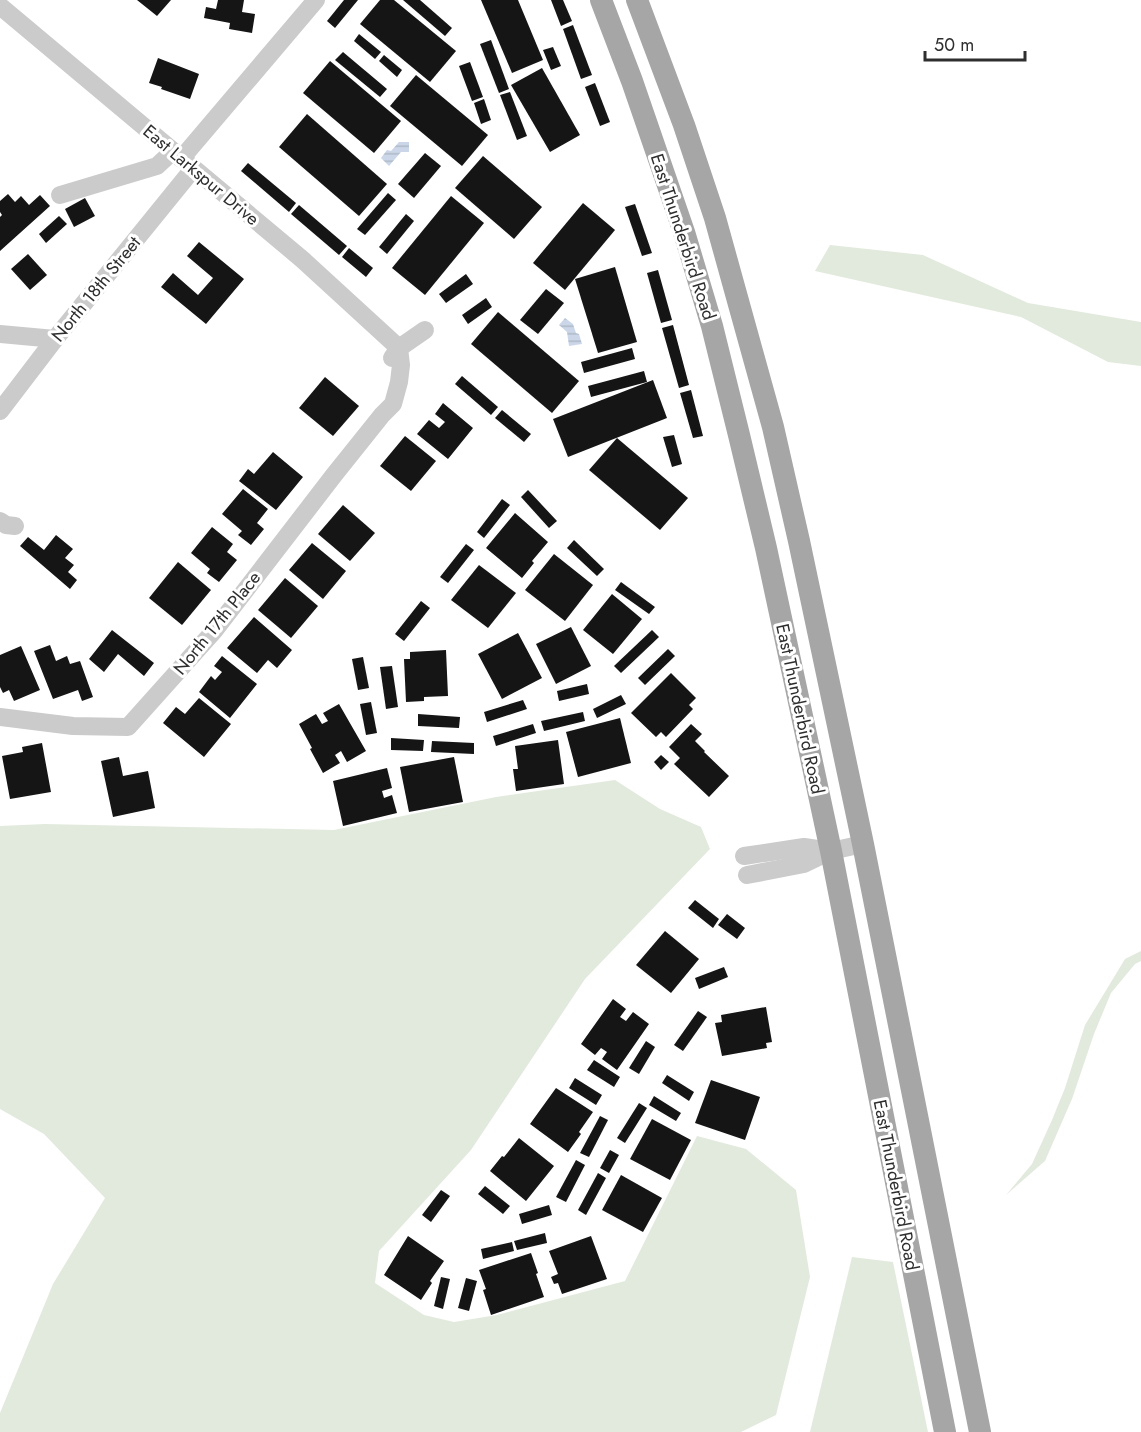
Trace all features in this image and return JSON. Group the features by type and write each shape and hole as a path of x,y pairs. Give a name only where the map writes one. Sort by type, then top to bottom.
{"main road":[{"name":"East Thunderbird Road","path":"601,0 632,81 684,232 712,326 766,548 831,851 945,1432"},
{"name":"East Thunderbird Road","path":"637,0 716,218 773,427 802,552 863,844 980,1432"}],"street":[{"name":"North 18th Street","path":"0,411 55,339 182,160 316,0"},
{"name":"East Larkspur Drive","path":"0,6 303,260 399,348"},
{"path":"60,195 182,160"},
{"path":"399,348 426,330"},
{"path":"0,334 55,339"},
{"name":"North 17th Place","path":"0,717 73,726 128,727 214,631 382,415 382,399 388,366 399,348"},
{"path":"747,875 804,864 831,851 863,844"},
{"path":"744,856 804,847 831,851"}],"shaded area":[{"path":"830,245 923,255 1028,303 1141,322 1141,366 1108,362 1021,317 815,271"},
{"path":"615,780 660,809 701,827 710,849 585,979 471,1150 379,1251 375,1283 424,1315 454,1322 497,1315 625,1281 697,1136 746,1149 796,1190 810,1277 776,1415 741,1432 0,1432 0,1413 53,1284 105,1198 44,1134 0,1109 0,826 45,824 334,830 496,797"},
{"path":"1141,951 1141,961 1135,964 1111,993 1072,1099 1045,1161 1006,1195 1032,1164 1065,1088 1085,1025 1125,959"},
{"path":"852,1257 893,1262 928,1432 810,1432"}],"water":[{"path":"399,142 409,142 409,152 401,152 389,166 381,158 387,150 391,151"},
{"path":"565,318 573,324 582,344 569,346 567,332 559,325"}],"building":[{"path":"137,0 171,0 157,16"},
{"path":"218,0 244,0 242,12 255,14 252,33 229,29 230,23 204,18 206,7 216,9"},
{"path":"344,0 358,0 335,28 327,21"},
{"path":"380,0 394,0 456,51 430,82 360,24"},
{"path":"403,0 420,0 452,28 445,36"},
{"path":"481,0 518,0 543,60 512,73"},
{"path":"551,0 563,0 572,21 561,26"},
{"path":"573,25 592,75 581,79 563,29"},
{"path":"359,34 381,52 375,59 354,41"},
{"path":"491,40 509,89 499,93 480,44"},
{"path":"553,47 561,66 551,70 543,50"},
{"path":"343,52 387,89 380,97 335,60"},
{"path":"384,55 402,70 397,77 379,61"},
{"path":"158,58 199,74 190,99 149,83"},
{"path":"330,61 401,121 374,153 303,93"},
{"path":"470,62 483,97 472,101 459,66"},
{"path":"542,68 580,135 550,152 511,85"},
{"path":"416,75 488,135 462,166 390,106"},
{"path":"595,83 610,122 600,126 585,87"},
{"path":"510,92 527,136 517,140 500,95"},
{"path":"484,99 491,120 481,124 474,103"},
{"path":"307,114 387,184 359,216 279,147"},
{"path":"425,153 441,166 414,198 398,184"},
{"path":"483,156 542,207 514,239 455,188"},
{"path":"248,163 296,203 289,212 241,171"},
{"path":"388,193 396,200 365,235 357,229"},
{"path":"8,194 15,202 21,196 29,205 40,195 50,206 0,251 0,217 2,215 0,201"},
{"path":"451,196 484,223 425,295 392,268"},
{"path":"85,198 95,216 74,227 65,209"},
{"path":"583,203 615,230 565,290 533,263"},
{"path":"635,204 652,253 642,256 625,207"},
{"path":"299,205 347,246 339,255 291,214"},
{"path":"406,214 414,221 387,254 379,247"},
{"path":"59,216 67,224 46,243 39,234"},
{"path":"199,242 244,279 206,324 161,287 173,273 198,295 213,278 187,256"},
{"path":"349,248 373,268 366,277 342,257"},
{"path":"28,254 47,275 30,290 11,269"},
{"path":"615,267 637,342 598,353 575,279"},
{"path":"658,270 672,320 661,323 647,273"},
{"path":"466,274 473,284 446,303 439,294"},
{"path":"546,289 564,303 538,334 520,320"},
{"path":"486,298 492,307 468,324 462,315"},
{"path":"498,312 579,381 552,413 471,344"},
{"path":"673,325 689,385 679,388 662,328"},
{"path":"632,348 635,359 584,373 581,362"},
{"path":"644,371 647,382 591,397 588,386"},
{"path":"462,376 498,407 491,415 455,384"},
{"path":"325,377 359,406 333,436 299,408"},
{"path":"653,380 667,418 568,457 553,419"},
{"path":"691,390 703,436 693,438 680,393"},
{"path":"443,403 473,428 448,459 417,434 429,420 439,428 445,422 435,414"},
{"path":"502,410 531,434 524,442 495,418"},
{"path":"674,435 682,464 672,467 663,437"},
{"path":"405,436 436,461 411,491 380,466"},
{"path":"617,438 688,498 660,530 589,470"},
{"path":"273,452 303,477 276,510 239,481 248,469 254,474"},
{"path":"243,489 268,509 257,523 264,529 251,545 238,535 242,531 222,514"},
{"path":"528,490 557,521 549,528 521,497"},
{"path":"502,499 510,505 484,538 477,532"},
{"path":"343,505 375,533 350,561 318,534"},
{"path":"515,513 548,542 532,561 534,563 522,578 486,548"},
{"path":"212,527 233,544 227,552 237,560 219,582 207,573 210,569 191,553"},
{"path":"56,535 73,549 65,558 74,565 68,572 77,580 70,589 20,546 28,537 44,550"},
{"path":"574,540 604,569 597,576 567,548"},
{"path":"312,543 346,571 323,599 289,570"},
{"path":"466,544 474,550 448,583 440,577"},
{"path":"554,554 593,585 565,621 525,590"},
{"path":"178,562 211,590 182,625 149,598"},
{"path":"479,565 516,593 488,628 451,600"},
{"path":"285,578 318,606 291,638 258,610"},
{"path":"621,582 655,607 649,614 615,590"},
{"path":"612,594 642,619 613,654 583,630"},
{"path":"421,601 430,608 404,641 395,634"},
{"path":"254,617 292,650 277,668 268,660 257,673 227,648"},
{"path":"571,627 591,666 556,684 536,644"},
{"path":"112,630 154,663 144,676 118,654 104,672 89,659"},
{"path":"652,630 659,637 621,673 614,666"},
{"path":"518,633 542,678 502,699 478,654"},
{"path":"50,645 56,661 67,656 70,664 80,661 93,697 82,701 78,690 53,699 34,651"},
{"path":"21,646 40,690 14,701 9,690 3,693 0,687 0,655"},
{"path":"668,649 675,656 645,685 638,678"},
{"path":"446,650 448,696 424,697 424,701 406,702 404,659 410,659 410,652"},
{"path":"222,656 257,684 230,718 199,692 211,676 215,680 222,672 214,666"},
{"path":"363,657 369,688 358,690 352,659"},
{"path":"392,666 398,707 386,709 380,667"},
{"path":"671,673 696,698 689,705 693,709 666,737 661,732 656,737 631,713"},
{"path":"587,684 589,694 559,701 557,691"},
{"path":"621,695 626,704 597,718 593,709"},
{"path":"199,698 231,724 204,757 163,723 176,707 185,714"},
{"path":"523,700 527,709 487,722 484,712"},
{"path":"371,702 377,733 366,735 360,704"},
{"path":"339,704 366,751 347,762 341,751 335,755 340,763 323,773 299,724 316,714 322,724 328,721 323,713"},
{"path":"583,712 585,721 544,731 541,721"},
{"path":"418,714 460,717 459,728 418,726"},
{"path":"620,718 631,763 578,777 566,732"},
{"path":"533,724 536,733 496,746 493,736"},
{"path":"691,724 702,734 695,741 729,776 709,797 674,764 680,758 669,747"},
{"path":"391,738 424,740 423,751 391,750"},
{"path":"558,740 564,784 516,791 513,769 518,769 515,746"},
{"path":"432,741 474,743 474,754 431,752"},
{"path":"42,743 51,792 10,799 2,756 23,752 22,747"},
{"path":"661,755 669,762 661,770 654,762"},
{"path":"119,757 123,776 148,771 155,808 113,817 101,761"},
{"path":"454,757 463,802 409,812 400,767"},
{"path":"387,768 392,788 382,791 384,798 392,795 397,813 343,826 333,781"},
{"path":"695,900 719,919 713,928 688,908"},
{"path":"727,914 745,928 737,939 718,925"},
{"path":"665,931 699,959 671,993 636,965"},
{"path":"724,967 728,977 699,989 695,978"},
{"path":"613,999 626,1009 620,1017 626,1021 633,1012 649,1024 617,1070 602,1059 607,1052 601,1048 595,1055 581,1044"},
{"path":"766,1007 772,1042 766,1043 767,1048 722,1056 715,1023 722,1022 721,1015"},
{"path":"698,1011 707,1017 683,1051 674,1045"},
{"path":"646,1041 655,1047 639,1074 629,1068"},
{"path":"594,1060 620,1077 614,1087 587,1070"},
{"path":"667,1075 694,1092 689,1101 662,1083"},
{"path":"575,1078 602,1095 596,1105 569,1088"},
{"path":"711,1080 760,1097 745,1140 695,1123"},
{"path":"556,1088 593,1112 568,1152 530,1124"},
{"path":"654,1096 681,1113 676,1121 649,1105"},
{"path":"639,1103 647,1108 625,1143 617,1138"},
{"path":"600,1116 608,1120 589,1157 580,1153"},
{"path":"652,1119 691,1140 670,1180 630,1159"},
{"path":"519,1138 554,1166 526,1201 490,1171"},
{"path":"610,1150 619,1155 609,1173 600,1168"},
{"path":"576,1160 585,1165 566,1202 556,1197"},
{"path":"598,1173 606,1178 586,1215 578,1210"},
{"path":"621,1175 662,1198 643,1232 602,1210"},
{"path":"485,1186 510,1206 503,1214 478,1194"},
{"path":"441,1190 450,1196 431,1222 422,1215"},
{"path":"549,1205 552,1215 522,1224 519,1214"},
{"path":"545,1233 547,1243 517,1250 514,1241"},
{"path":"408,1236 444,1261 430,1281 432,1283 421,1300 384,1275"},
{"path":"591,1236 607,1279 562,1294 558,1283 554,1284 551,1277 558,1274 549,1251"},
{"path":"512,1242 514,1251 483,1259 481,1249"},
{"path":"531,1253 544,1297 491,1315 483,1290 486,1289 479,1270"},
{"path":"441,1277 450,1279 443,1309 434,1306"},
{"path":"466,1278 477,1281 469,1311 458,1308"}]}
